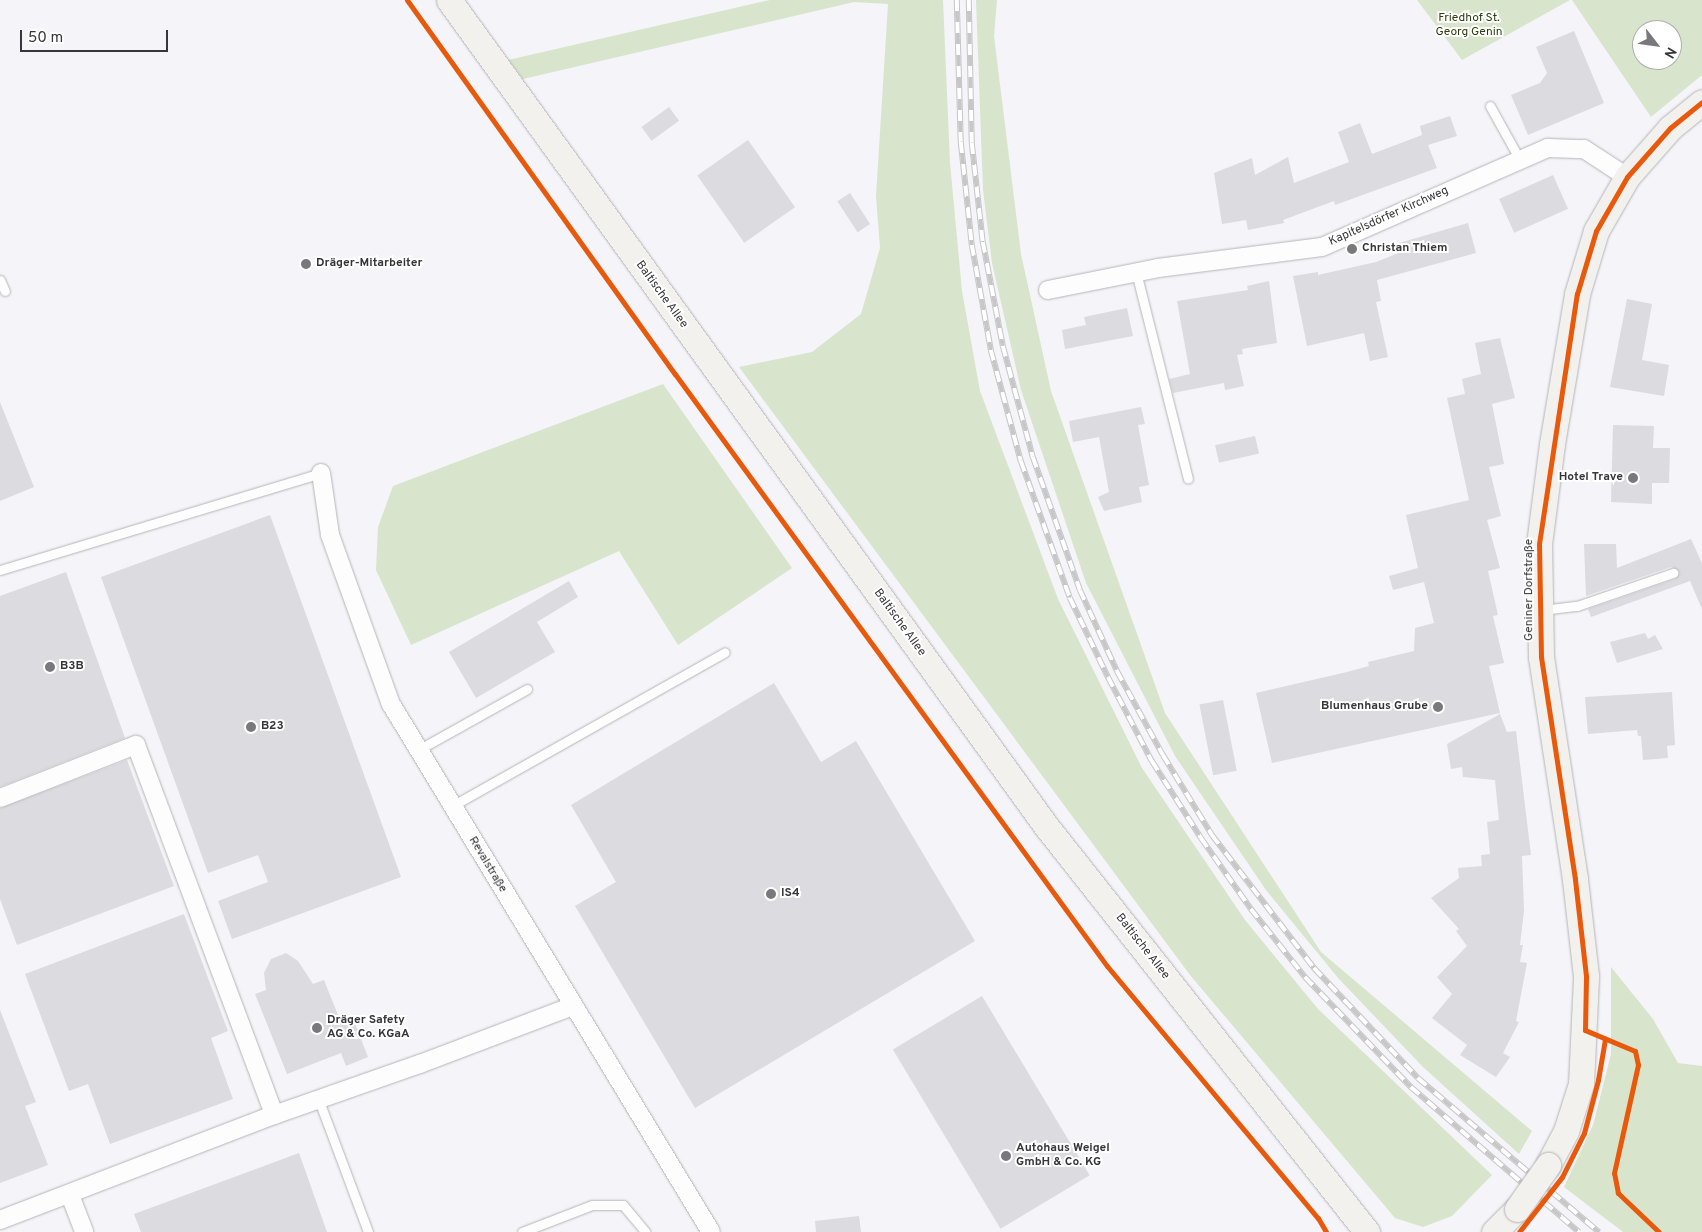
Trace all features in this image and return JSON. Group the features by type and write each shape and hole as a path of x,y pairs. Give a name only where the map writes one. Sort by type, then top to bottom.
{"main road":[{"name":"Baltische Allee","path":"449,0 1046,826 1366,1232"},
{"name":"Geniner Dorfstraße","path":"1494,1232 1517,1209 1548,1165 1566,1132 1580,1084 1586,976 1575,879 1541,657 1539,544 1577,294 1596,231 1627,177 1670,128 1702,102"}],"street":[{"name":"Kapitelsdörfer Kirchweg","path":"1048,290 1136,272 1322,246 1548,148 1584,149 1627,177"},
{"name":"Revalstraße","path":"321,473 330,535 391,704 711,1232"},
{"path":"0,798 136,745 274,1115"},
{"path":"0,1220 70,1196 86,1186 318,1098 420,1064 574,1006"},
{"path":"70,1196 84,1232"}],"lane":[{"path":"1490,106 1520,160"},
{"path":"1136,272 1188,479"},
{"path":"0,280 5,291"},
{"path":"0,570 321,473"},
{"path":"1540,610 1577,606 1673,573"},
{"path":"452,806 725,652"},
{"path":"418,750 528,689"},
{"path":"318,1098 368,1232"},
{"path":"522,1232 599,1205 623,1205 646,1232"}],"green space":[{"path":"770,0 943,0 950,163 962,291 980,391 1058,599 1142,768 1245,920 1318,1009 1492,1175 1452,1216 1423,1227 1395,1218 1190,975 739,367 812,352 861,314 880,248 876,196 888,4 854,2 523,79 508,60"},
{"path":"976,0 997,0 994,36 1021,254 1051,391 1165,713 1321,952 1532,1131 1519,1154 1423,1067 1339,979 1266,890 1175,756 1086,583 1021,390 992,263 983,190"},
{"name":"Friedhof St. Georg Genin","path":"1417,0 1570,0 1462,60"},
{"path":"1572,0 1702,0 1702,75 1651,117"},
{"path":"663,384 792,568 678,645 619,551 411,645 376,570 378,527 393,486"},
{"path":"1611,967 1653,1019 1678,1063 1702,1066 1702,1232 1623,1232 1564,1187 1593,1125 1611,1054"}],"building":[{"path":"1574,31 1604,103 1528,135 1511,95 1540,83 1547,73 1536,47"},
{"path":"669,107 679,121 651,141 641,127"},
{"path":"1450,116 1457,136 1428,145 1437,168 1335,205 1334,201 1283,220 1284,223 1248,230 1246,220 1222,224 1214,173 1252,158 1255,175 1288,157 1294,183 1349,162 1338,132 1360,123 1372,154 1422,135 1420,126"},
{"path":"748,140 795,207 744,243 697,176"},
{"path":"1553,175 1568,209 1514,233 1499,199"},
{"path":"850,193 870,224 858,232 837,201"},
{"path":"1468,223 1476,253 1377,280 1381,301 1376,302 1388,357 1370,361 1364,333 1307,346 1293,276 1318,272 1318,275 1376,262 1401,252 1399,243"},
{"path":"1269,281 1277,343 1242,349 1243,354 1237,355 1244,386 1225,390 1224,383 1173,393 1169,379 1190,374 1177,301 1248,290 1247,286"},
{"path":"1627,299 1652,304 1642,360 1669,365 1664,396 1610,387"},
{"path":"1127,308 1133,336 1065,349 1062,330 1086,325 1084,317"},
{"path":"1500,338 1515,398 1492,404 1504,464 1489,467 1501,516 1487,520 1500,568 1488,571 1498,615 1493,616 1504,663 1489,666 1500,713 1272,763 1256,693 1347,672 1369,666 1368,662 1414,651 1415,628 1434,623 1424,582 1393,590 1389,576 1418,568 1406,515 1469,500 1447,398 1465,394 1462,379 1481,374 1475,343"},
{"path":"0,402 34,487 0,501"},
{"path":"1141,407 1145,424 1138,425 1149,485 1139,487 1142,502 1104,511 1098,497 1109,492 1099,437 1073,442 1069,421"},
{"path":"1613,425 1654,426 1653,448 1670,448 1669,483 1652,483 1652,504 1611,502"},
{"path":"1255,436 1259,454 1219,463 1215,445"},
{"name":"B23","path":"270,515 401,877 232,939 218,901 268,882 258,855 208,873 101,577"},
{"path":"1691,539 1702,563 1702,609 1690,581 1591,617 1588,609 1675,579 1679,571 1671,567 1586,596 1584,544 1616,544 1617,568"},
{"name":"B3B","path":"66,572 125,738 0,787 0,596"},
{"path":"569,581 578,597 537,622 555,652 476,698 449,652"},
{"path":"1645,633 1648,639 1655,635 1663,649 1617,663 1610,642"},
{"name":"IS4","path":"774,683 821,762 856,741 975,941 695,1108 575,906 616,882 571,805"},
{"path":"1672,692 1675,745 1667,746 1668,758 1643,760 1641,736 1638,736 1637,730 1588,734 1585,697"},
{"path":"1223,700 1237,771 1213,775 1199,705"},
{"path":"1500,714 1507,732 1516,731 1531,855 1522,856 1524,911 1520,945 1523,945 1520,962 1527,963 1516,1021 1519,1022 1503,1053 1510,1057 1496,1077 1460,1055 1467,1045 1432,1018 1452,994 1437,977 1467,946 1456,931 1459,929 1431,898 1459,878 1458,868 1482,866 1481,855 1490,854 1487,822 1499,820 1495,780 1463,777 1462,767 1451,769 1447,744"},
{"path":"127,760 174,886 17,945 0,899 0,808"},
{"path":"184,914 228,1031 211,1038 233,1099 110,1144 88,1084 69,1091 25,974"},
{"path":"286,953 298,961 313,984 324,980 342,1025 354,1021 368,1057 346,1066 341,1053 287,1074 255,994 266,990 264,973 271,959"},
{"path":"982,996 1090,1175 1000,1229 893,1050"},
{"path":"0,1010 36,1102 25,1106 48,1165 0,1183"},
{"path":"299,1153 327,1232 141,1232 134,1214"},
{"path":"859,1216 861,1232 816,1232 815,1221"}],"railway":[{"path":"957,0 961,142 972,245 991,350 1021,461 1070,598 1108,677 1152,761 1201,838 1251,909 1305,977 1411,1087 1579,1232"},
{"path":"969,0 972,143 983,242 1003,346 1033,457 1080,590 1117,671 1163,755 1212,835 1314,968 1418,1078 1599,1232"}],"cycle path":[{"path":"407,0 675,374 1107,966 1318,1218 1326,1232"},
{"path":"1659,1232 1618,1193 1614,1173 1638,1065 1635,1051 1585,1030 1586,976 1575,879 1541,657 1539,544 1577,294 1596,231 1627,177 1670,128 1702,102"},
{"path":"1519,1232 1562,1177 1584,1133 1598,1080 1605,1039"}],"place":[{"name":"Christan Thiem","path":"1352,249"},
{"name":"Dräger-Mitarbeiter","path":"306,264"},
{"name":"Hotel Trave","path":"1633,478"},
{"name":"B3B","path":"50,667"},
{"name":"Blumenhaus Grube","path":"1438,707"},
{"name":"B23","path":"251,727"},
{"name":"IS4","path":"771,894"},
{"name":"Dräger Safety AG & Co. KGaA","path":"317,1028"},
{"name":"Autohaus Weigel GmbH & Co. KG","path":"1006,1156"}]}
